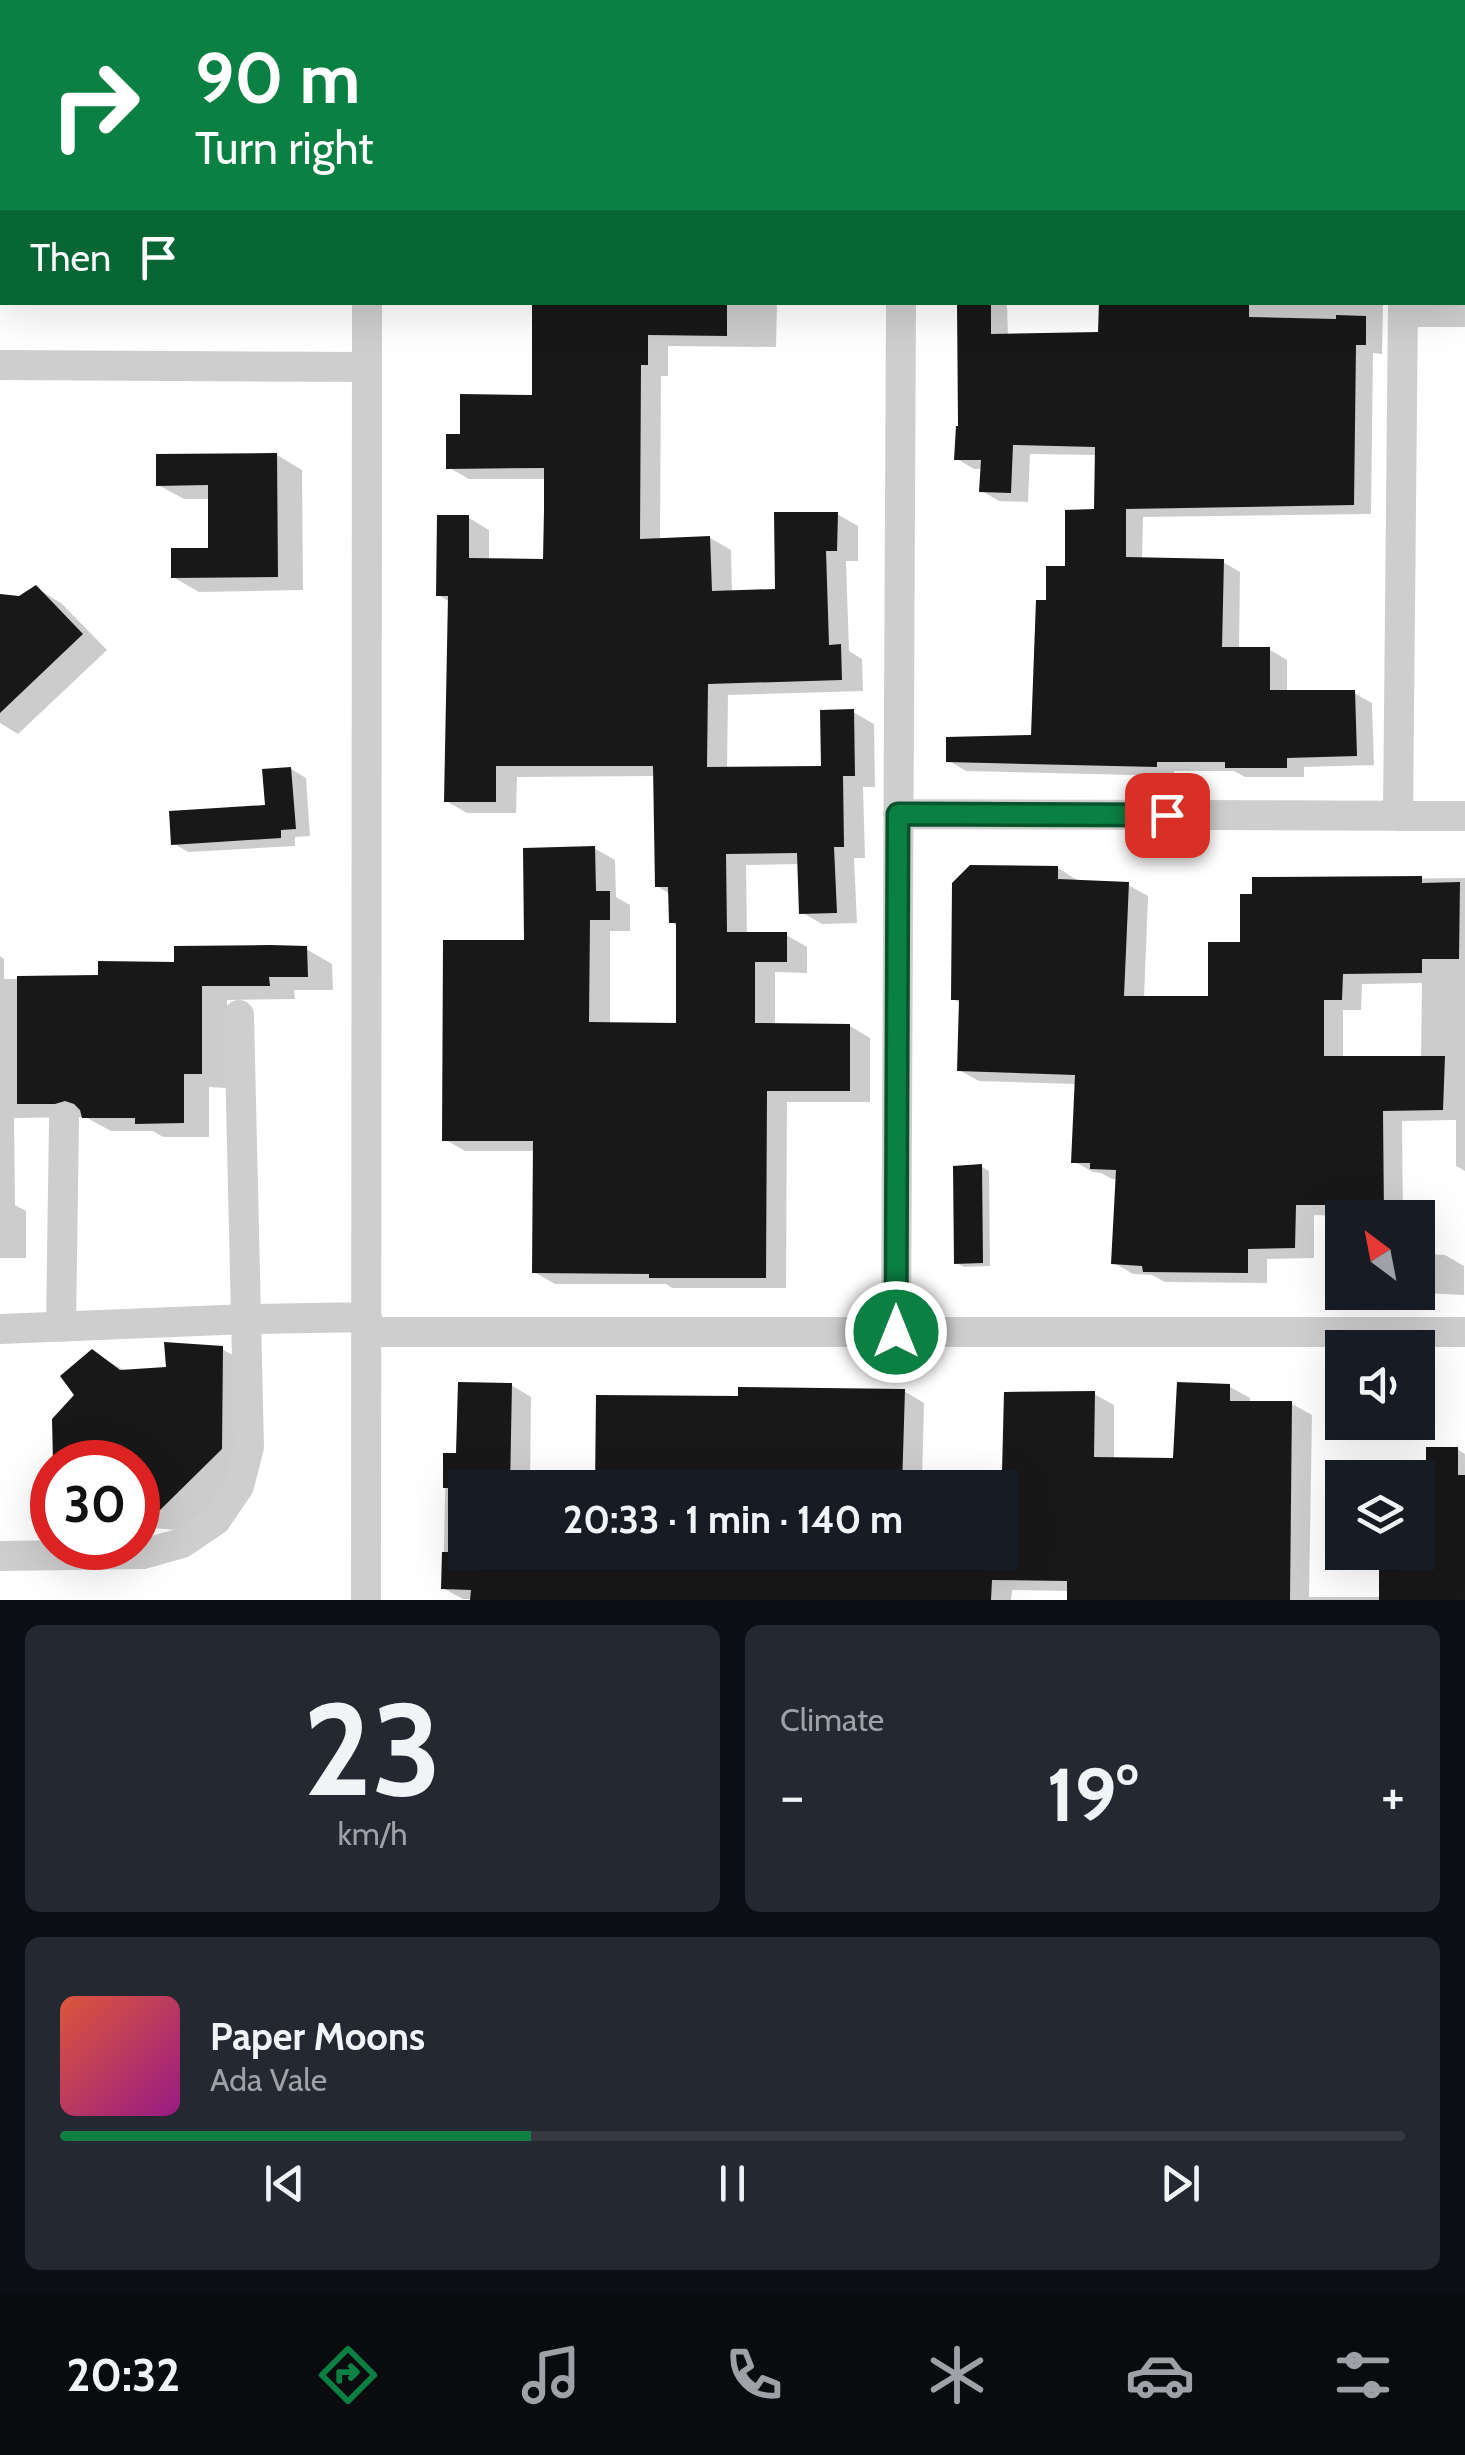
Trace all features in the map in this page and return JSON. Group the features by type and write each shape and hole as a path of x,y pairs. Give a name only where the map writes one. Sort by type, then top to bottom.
{"street":[{"path":"366,305 366,1600"},
{"path":"896,1332 901,305"},
{"path":"1398,816 1403,307 1465,312"},
{"path":"0,365 366,367"},
{"path":"898,814 1465,816"},
{"path":"0,1556 143,1554 182,1544 216,1520 238,1486 249,1447 240,1015"},
{"path":"61,1327 64,1120"},
{"path":"0,1330 248,1319 896,1332 1465,1332"}],"building":[{"path":"532,305 727,305 727,336 648,335 648,365 641,365 640,539 710,536 712,591 775,589 774,512 838,512 837,551 826,551 829,645 841,644 842,680 708,684 707,767 821,766 820,710 854,709 855,776 843,776 844,847 834,847 837,913 799,914 797,853 726,854 727,932 787,932 787,962 755,962 755,1023 850,1024 850,1091 767,1091 766,1278 532,1273 533,1141 442,1141 443,940 524,940 523,848 595,846 596,891 610,891 610,920 590,920 589,1022 676,1023 676,923 669,923 668,887 655,887 653,766 496,766 496,802 444,802 448,596 436,596 437,515 469,515 469,558 543,559 544,510 544,468 446,469 446,434 460,434 460,394 532,395"},
{"path":"957,305 991,305 991,334 1098,332 1099,305 1249,305 1249,317 1366,316 1366,345 1356,345 1354,505 1126,509 1126,557 1224,559 1222,647 1270,647 1270,690 1355,690 1357,756 1287,758 1287,768 1225,768 1225,762 1157,762 1157,767 946,762 946,737 1031,735 1036,600 1046,600 1046,566 1065,566 1065,510 1094,509 1095,447 1013,445 1011,493 979,492 981,460 954,460 958,426"},
{"path":"277,453 278,577 171,578 171,548 208,548 208,485 156,486 156,454"},
{"path":"36,585 83,634 0,713 0,594 19,596"},
{"path":"291,767 296,829 281,830 281,838 171,845 169,811 265,805 262,769"},
{"path":"970,865 1058,866 1058,879 1129,882 1124,996 1208,996 1208,942 1240,942 1240,894 1252,894 1252,877 1422,876 1422,883 1460,882 1459,959 1422,959 1422,973 1343,974 1342,1000 1324,1000 1324,1056 1445,1056 1443,1110 1383,1111 1384,1200 1325,1200 1325,1205 1296,1205 1295,1248 1248,1249 1248,1273 1143,1272 1142,1266 1111,1264 1116,1170 1090,1169 1090,1163 1071,1163 1075,1075 957,1071 959,1000 951,1000 952,883"},
{"path":"174,946 307,946 308,977 269,977 270,986 202,986 202,1074 184,1074 184,1123 135,1124 135,1118 82,1118 74,1104 65,1101 17,1104 17,976 98,975 98,961 174,962"},
{"path":"982,1164 983,1263 954,1264 953,1166"},
{"path":"164,1342 223,1346 222,1449 160,1510 160,1440 52,1440 52,1419 74,1395 60,1376 92,1349 120,1370 166,1367"},
{"path":"458,1382 512,1383 510,1470 448,1470 448,1488 443,1488 443,1453 456,1453"},
{"path":"1177,1382 1230,1384 1230,1401 1292,1401 1290,1600 1067,1600 1067,1581 992,1580 991,1600 470,1600 471,1590 441,1589 442,1552 448,1552 448,1570 1018,1570 1018,1470 1002,1470 1004,1392 1095,1391 1094,1457 1173,1458"},
{"path":"738,1387 905,1389 903,1470 595,1470 596,1395 738,1396"},
{"path":"1426,1447 1458,1447 1458,1475 1465,1475 1465,1600 1379,1600 1379,1570 1435,1570 1435,1460 1426,1460"}],"route":[{"path":"896,1332 898,814 1167,815"}]}
